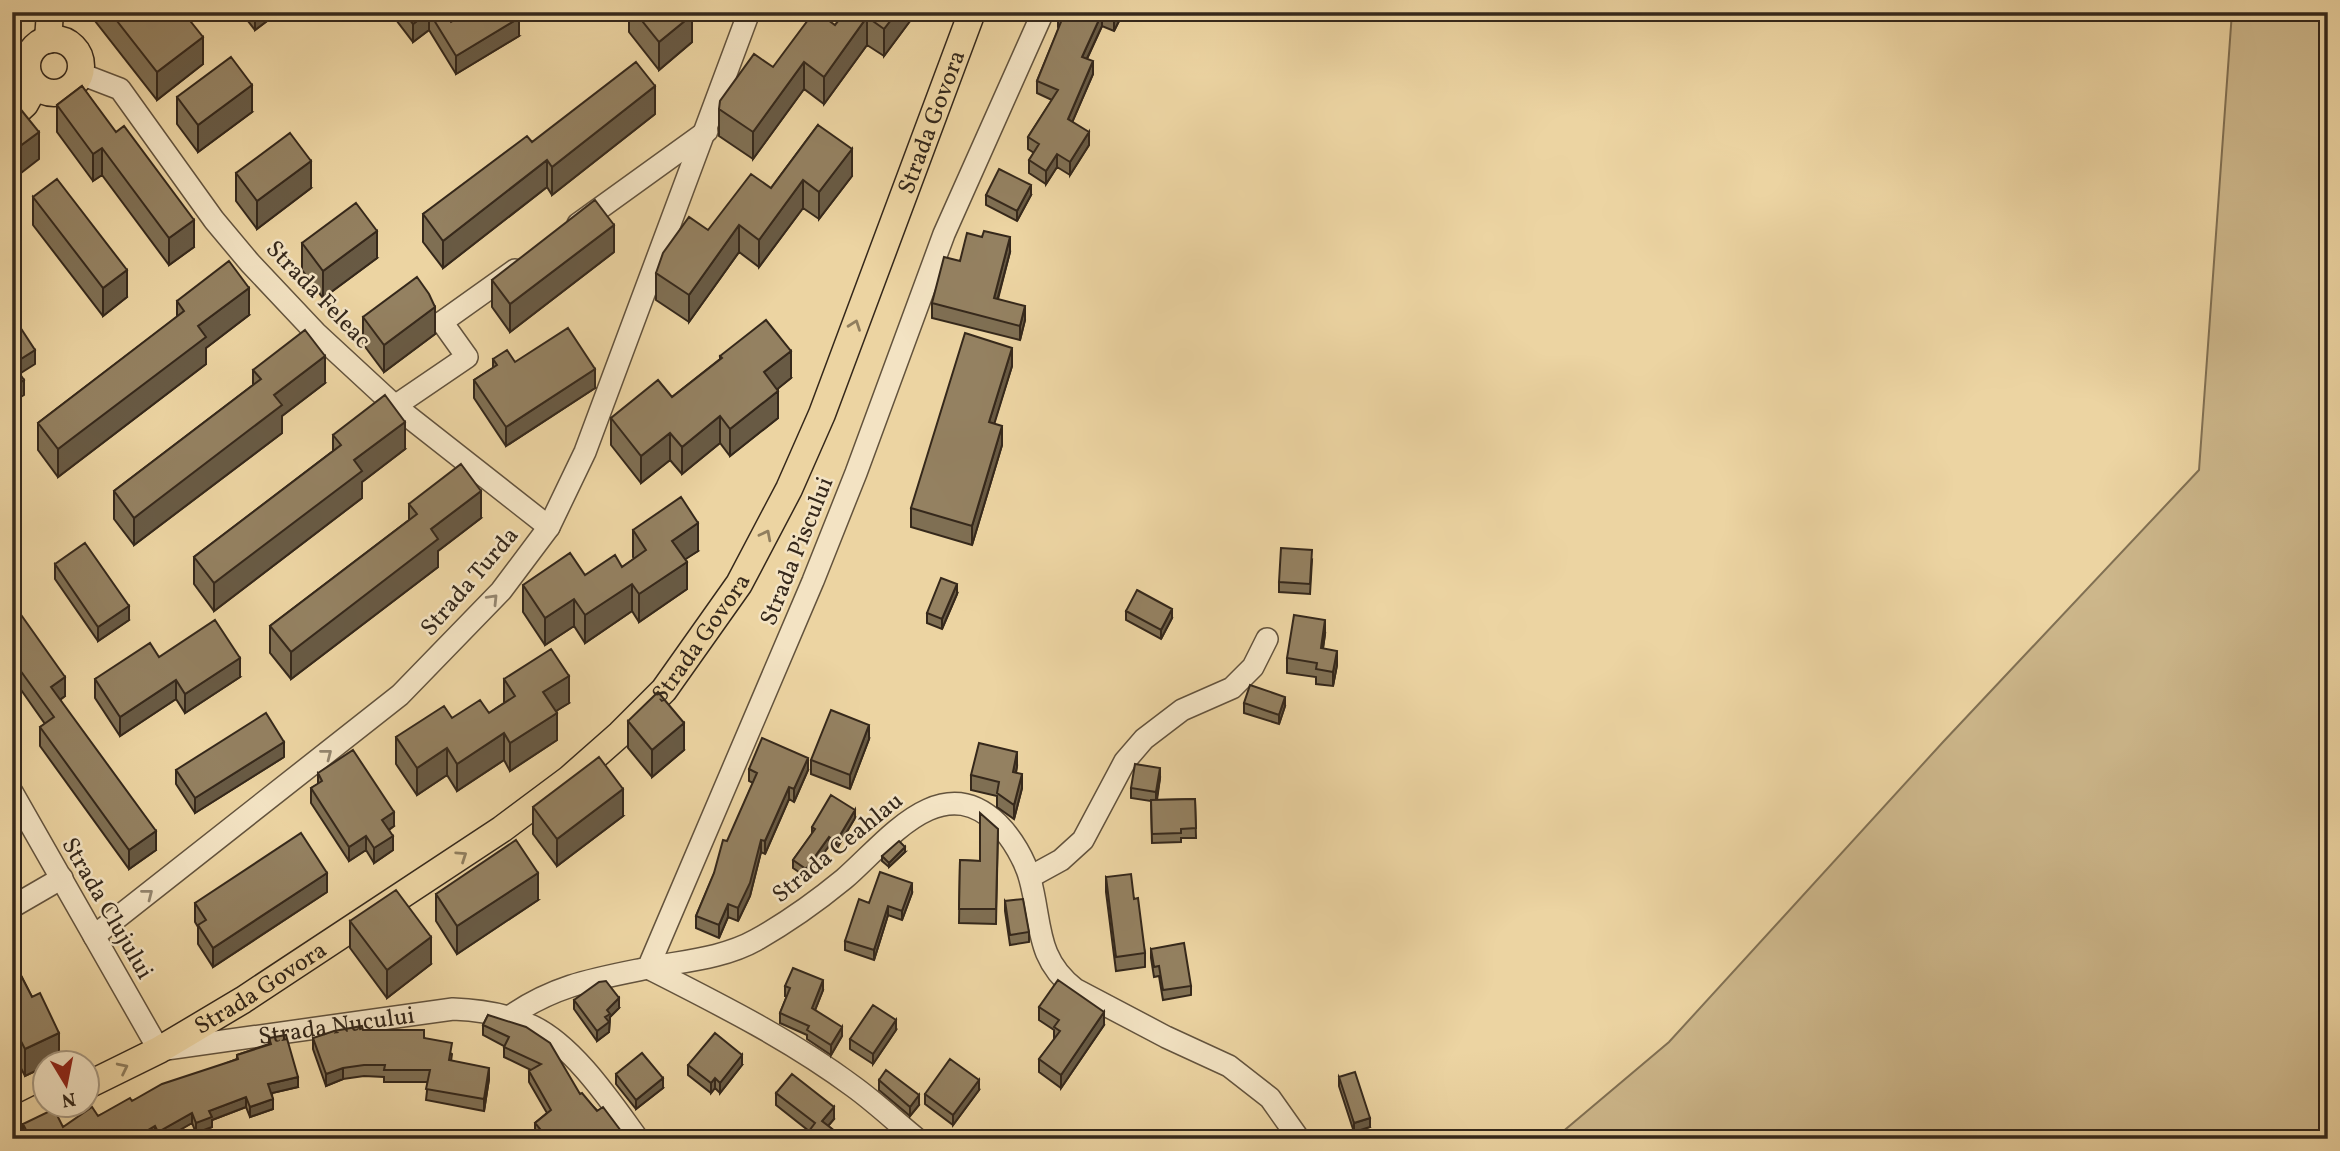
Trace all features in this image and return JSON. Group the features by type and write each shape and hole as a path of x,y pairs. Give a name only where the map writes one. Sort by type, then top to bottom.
{"main road":[{"path":"48,40 50,12"},
{"name":"Strada Govora","path":"159,1050 243,1000 502,829 569,779 664,690 739,584 789,489 822,414 972,12"},
{"path":"58,39 75,47 80,55 81,74 76,84 67,91 45,92 35,86 27,69 28,59 32,50 48,40 58,39"},
{"path":"12,116 25,104 35,86"},
{"name":"Strada Nucului","path":"102,1078 159,1050"},
{"path":"12,1122 32,1112"}],"street":[{"name":"Strada Turda","path":"94,936 400,695 501,591 549,527 585,452 707,131 749,12"},
{"name":"Strada Piscului","path":"648,968 818,569 944,234 1043,12"},
{"name":"Strada Feleac","path":"81,74 120,89 250,263 316,333 395,406 549,527"},
{"path":"564,235 707,131"},
{"path":"395,406 467,356 442,322 530,258"},
{"path":"1030,877 1061,860 1083,840 1125,761 1144,739 1182,710 1232,688 1253,667 1267,639"},
{"name":"Strada Clujului","path":"12,792 159,1050"},
{"name":"Strada Ceahlau","path":"648,968 726,953 754,942 808,909 852,872 882,841 919,813 950,804 977,808 998,824 1014,844 1030,877 1043,944 1050,964 1062,979 1086,995 1229,1066 1247,1078 1269,1098 1299,1139"},
{"path":"12,907 62,878"},
{"path":"509,1017 532,1001 562,988 648,968 773,1035 853,1087 917,1139"},
{"name":"Strada Nucului","path":"159,1050 453,1009 482,1010 533,1026 558,1043 638,1139"}],"shaded area":[{"path":"2232,12 2328,12 2328,1139 1554,1139 1669,1042 1943,742 2199,470"}],"building":[{"path":"110,12 183,12 203,37 157,72"},
{"path":"404,12 429,12 413,24"},
{"path":"429,12 444,12 451,22 467,12 516,12 519,18 456,56"},
{"path":"635,12 690,12 692,15 659,42"},
{"path":"814,12 835,25 845,12 897,12 884,29 867,17 824,77 804,62 753,132 719,109 720,101 754,54 773,67"},
{"path":"1059,12 1117,12 1114,19 1102,13 1082,57 1093,61 1068,119 1089,132 1070,162 1057,154 1046,171 1029,160 1039,144 1028,137 1058,90 1037,81 1063,17"},
{"path":"231,57 252,85 198,125 177,97"},
{"path":"636,62 655,86 552,167 547,160 443,241 423,214 527,136 532,142"},
{"path":"82,86 116,132 124,126 194,220 169,238 102,148 93,154 57,105"},
{"path":"18,106 39,132 12,152 12,111"},
{"path":"818,125 852,149 819,192 803,180 759,240 739,225 689,295 656,273 663,253 689,217 708,230 751,174 771,188"},
{"path":"290,133 311,161 257,201 236,173"},
{"path":"999,169 1031,185 1017,211 986,195"},
{"path":"57,179 127,270 103,288 33,197"},
{"path":"595,200 614,225 510,304 492,280"},
{"path":"356,203 377,231 323,271 302,243"},
{"path":"984,231 1010,237 994,298 1025,306 1020,326 932,303 944,257 960,261 967,233 982,237"},
{"path":"229,261 249,288 198,326 206,337 58,449 38,423 184,311 177,301"},
{"path":"417,277 435,307 384,345 363,317"},
{"path":"766,320 791,351 764,372 778,391 730,429 720,416 682,447 670,433 641,456 611,418 658,380 672,397"},
{"path":"20,327 35,350 13,364 24,380 12,388 12,331"},
{"path":"568,328 595,369 506,427 474,380 497,365 493,359 507,350 515,362"},
{"path":"305,330 325,356 274,395 282,405 134,518 114,491 261,379 253,370"},
{"path":"965,333 1012,348 989,422 1002,426 972,526 911,508"},
{"path":"385,395 405,422 354,460 362,471 214,583 194,557 341,445 333,435"},
{"path":"461,464 481,491 431,529 438,539 291,652 270,626 417,514 409,504"},
{"path":"681,497 698,523 672,541 687,562 639,594 632,584 585,615 574,599 545,618 523,585 570,553 585,575 615,555 622,567 646,550 633,530"},
{"path":"85,543 129,606 98,627 55,564"},
{"path":"1281,548 1312,550 1310,584 1279,582"},
{"path":"941,578 957,584 942,619 927,613"},
{"path":"1137,590 1172,609 1161,630 1126,611"},
{"path":"12,602 65,677 51,687 156,831 129,850 40,727 54,717 12,659"},
{"path":"1294,615 1325,620 1321,648 1337,651 1333,672 1316,669 1317,663 1287,658"},
{"path":"215,620 240,658 185,694 176,680 120,717 95,679 150,643 159,657"},
{"path":"551,649 569,676 543,692 557,713 510,743 504,733 457,764 447,748 417,768 396,737 444,706 452,718 480,700 489,713 515,696 504,679"},
{"path":"1250,685 1285,697 1279,715 1244,703"},
{"path":"658,692 684,723 652,750 628,721"},
{"path":"831,710 869,725 850,775 811,760"},
{"path":"266,713 284,742 195,798 176,770"},
{"path":"762,738 808,758 794,789 789,787 765,841 761,840 750,883 738,908 728,904 719,925 696,916 714,873 723,840 727,841 757,773 749,769"},
{"path":"979,743 1017,752 1013,772 1022,774 1014,805 997,793 999,782 971,775"},
{"path":"353,750 394,812 382,820 393,836 374,848 366,836 349,847 311,788 322,781 318,773"},
{"path":"599,757 623,789 557,839 533,807"},
{"path":"1135,764 1160,768 1156,792 1131,788"},
{"path":"831,795 855,810 836,842 829,837 806,869 793,860 815,829 812,827"},
{"path":"1195,799 1196,828 1181,829 1181,833 1152,834 1151,800"},
{"path":"980,813 998,829 996,909 959,909 960,860 980,861"},
{"path":"301,833 327,873 213,948 198,925 206,920 195,903"},
{"path":"516,840 538,873 457,926 436,894"},
{"path":"899,841 905,847 889,863 882,856"},
{"path":"880,872 912,883 902,911 888,906 874,950 845,941 859,899 869,903"},
{"path":"1131,874 1134,899 1138,898 1145,953 1116,957 1106,877"},
{"path":"396,890 431,937 387,970 350,921"},
{"path":"1023,899 1029,932 1010,935 1005,901"},
{"path":"1184,943 1191,986 1163,990 1159,966 1154,967 1151,949"},
{"path":"12,958 32,997 40,993 59,1033 25,1049 12,1024"},
{"path":"793,968 823,980 812,1008 842,1027 831,1045 807,1030 809,1026 780,1013 790,988 785,986"},
{"path":"1058,980 1104,1012 1061,1075 1039,1059 1060,1031 1054,1027 1059,1020 1039,1007"},
{"path":"606,981 619,998 607,1010 610,1014 605,1017 609,1022 597,1031 574,1000 599,982"},
{"path":"873,1005 896,1020 873,1054 850,1039"},
{"path":"488,1015 526,1027 550,1043 580,1094 582,1093 597,1111 603,1107 627,1139 548,1139 535,1123 551,1110 529,1071 541,1064 504,1047 509,1037 483,1025"},
{"path":"362,1026 363,1030 424,1030 424,1038 452,1043 449,1060 489,1068 484,1099 426,1089 430,1070 384,1070 385,1065 364,1065 326,1074 313,1038"},
{"path":"715,1033 742,1055 720,1083 715,1078 711,1083 688,1065"},
{"path":"286,1035 298,1077 268,1084 273,1099 250,1107 246,1097 209,1111 212,1117 196,1123 192,1113 158,1132 155,1126 133,1139 29,1139 23,1124 32,1120 60,1120 63,1127 73,1120 102,1120 102,1114 130,1098 132,1101 162,1084 238,1059 237,1055 271,1044 269,1038"},
{"path":"642,1053 663,1078 636,1100 616,1074"},
{"path":"950,1059 979,1080 953,1115 925,1094"},
{"path":"886,1070 919,1095 910,1107 879,1080"},
{"path":"1355,1072 1370,1118 1354,1123 1339,1077"},
{"path":"792,1074 834,1107 822,1121 843,1139 803,1139 815,1123 776,1093"}]}
